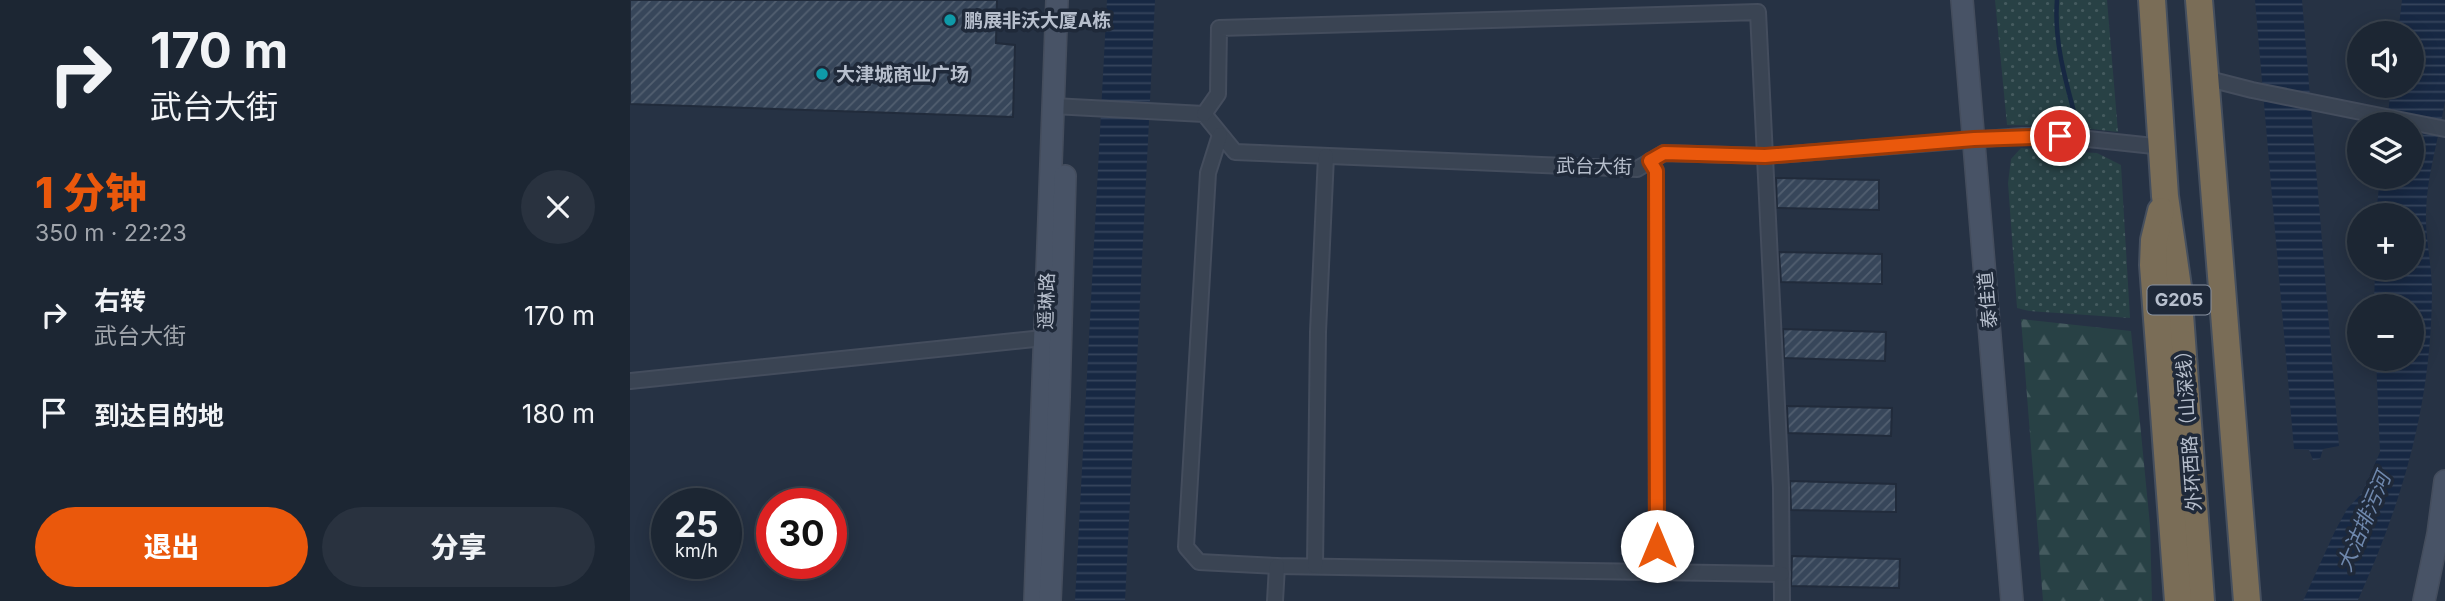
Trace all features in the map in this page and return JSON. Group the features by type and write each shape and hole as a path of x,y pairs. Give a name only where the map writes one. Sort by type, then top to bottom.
{"highway":[{"name":"外环西路（山深线）","path":"2152,0 2165,196 2178,287 2201,601"},
{"name":"G205","path":"2199,0 2247,601"},
{"path":"2165,196 2154,240 2152,265 2178,601"}],"street":[{"name":"遥琳路","path":"1050,601 1053,337 1060,106 1057,0"},
{"name":"遥琳路","path":"1060,106 1070,0"},
{"name":"泰佳道","path":"1962,0 2012,601"},
{"path":"1060,106 1204,114 1218,94 1219,28 1758,12 1781,488 1782,601"},
{"path":"2205,78 2445,129"},
{"name":"武台大街","path":"1204,114 1234,152 1637,169 1664,153 1765,156 1974,139 2060,136 2162,147"},
{"path":"1220,135 1208,173 1186,547 1199,562 1277,566 1782,574"},
{"path":"1315,566 1318,332 1326,156"},
{"path":"1650,161 1656,171 1657,572"},
{"name":"遥琳路","path":"1035,601 1053,337"},
{"path":"630,381 1053,337"},
{"path":"2424,601 2438,534 2445,481"},
{"path":"1275,601 1277,566"}],"green space":[{"path":"1995,0 2107,0 2118,132 2065,126 2007,125"},
{"path":"2021,148 2097,153 2121,165 2130,318 2017,308 2008,183 2011,159"},
{"path":"2021,319 2131,331 2150,525 2152,601 2043,601"}],"water":[{"path":"1107,0 1155,0 1125,601 1075,601"},
{"path":"2255,0 2302,0 2339,446 2323,449 2320,459 2313,460 2309,450 2294,449"},
{"name":"大沽排污河","path":"2402,0 2445,0 2445,101 2431,170 2426,212 2432,292 2420,412 2412,450 2389,525 2358,600 2303,601 2335,531 2347,509 2362,493 2380,452 2377,371 2424,371 2424,294 2374,294 2375,280 2424,280 2424,203 2377,203 2379,189 2424,189 2424,112 2388,112 2390,98 2424,98 2424,21 2399,21"}],"building":[{"name":"大津城商业广场","path":"630,0 997,0 996,43 1015,45 1013,117 630,104"},
{"path":"1776,178 1879,180 1879,210 1777,208"},
{"path":"1779,252 1882,254 1882,284 1781,282"},
{"path":"1783,329 1886,332 1885,361 1784,358"},
{"path":"1787,406 1892,408 1891,436 1788,433"},
{"path":"1790,481 1896,484 1896,512 1791,510"},
{"path":"1792,556 1900,559 1899,588 1791,586"}],"waterway":[{"path":"2057,0 2058,43 2074,112"}],"place":[{"name":"鹏展非沃大厦A栋","path":"950,20"},
{"name":"大津城商业广场","path":"822,74"}],"route":[{"path":"1657,546 1656,171 1650,161 1664,153 1765,156 1974,139 2060,136"}]}
